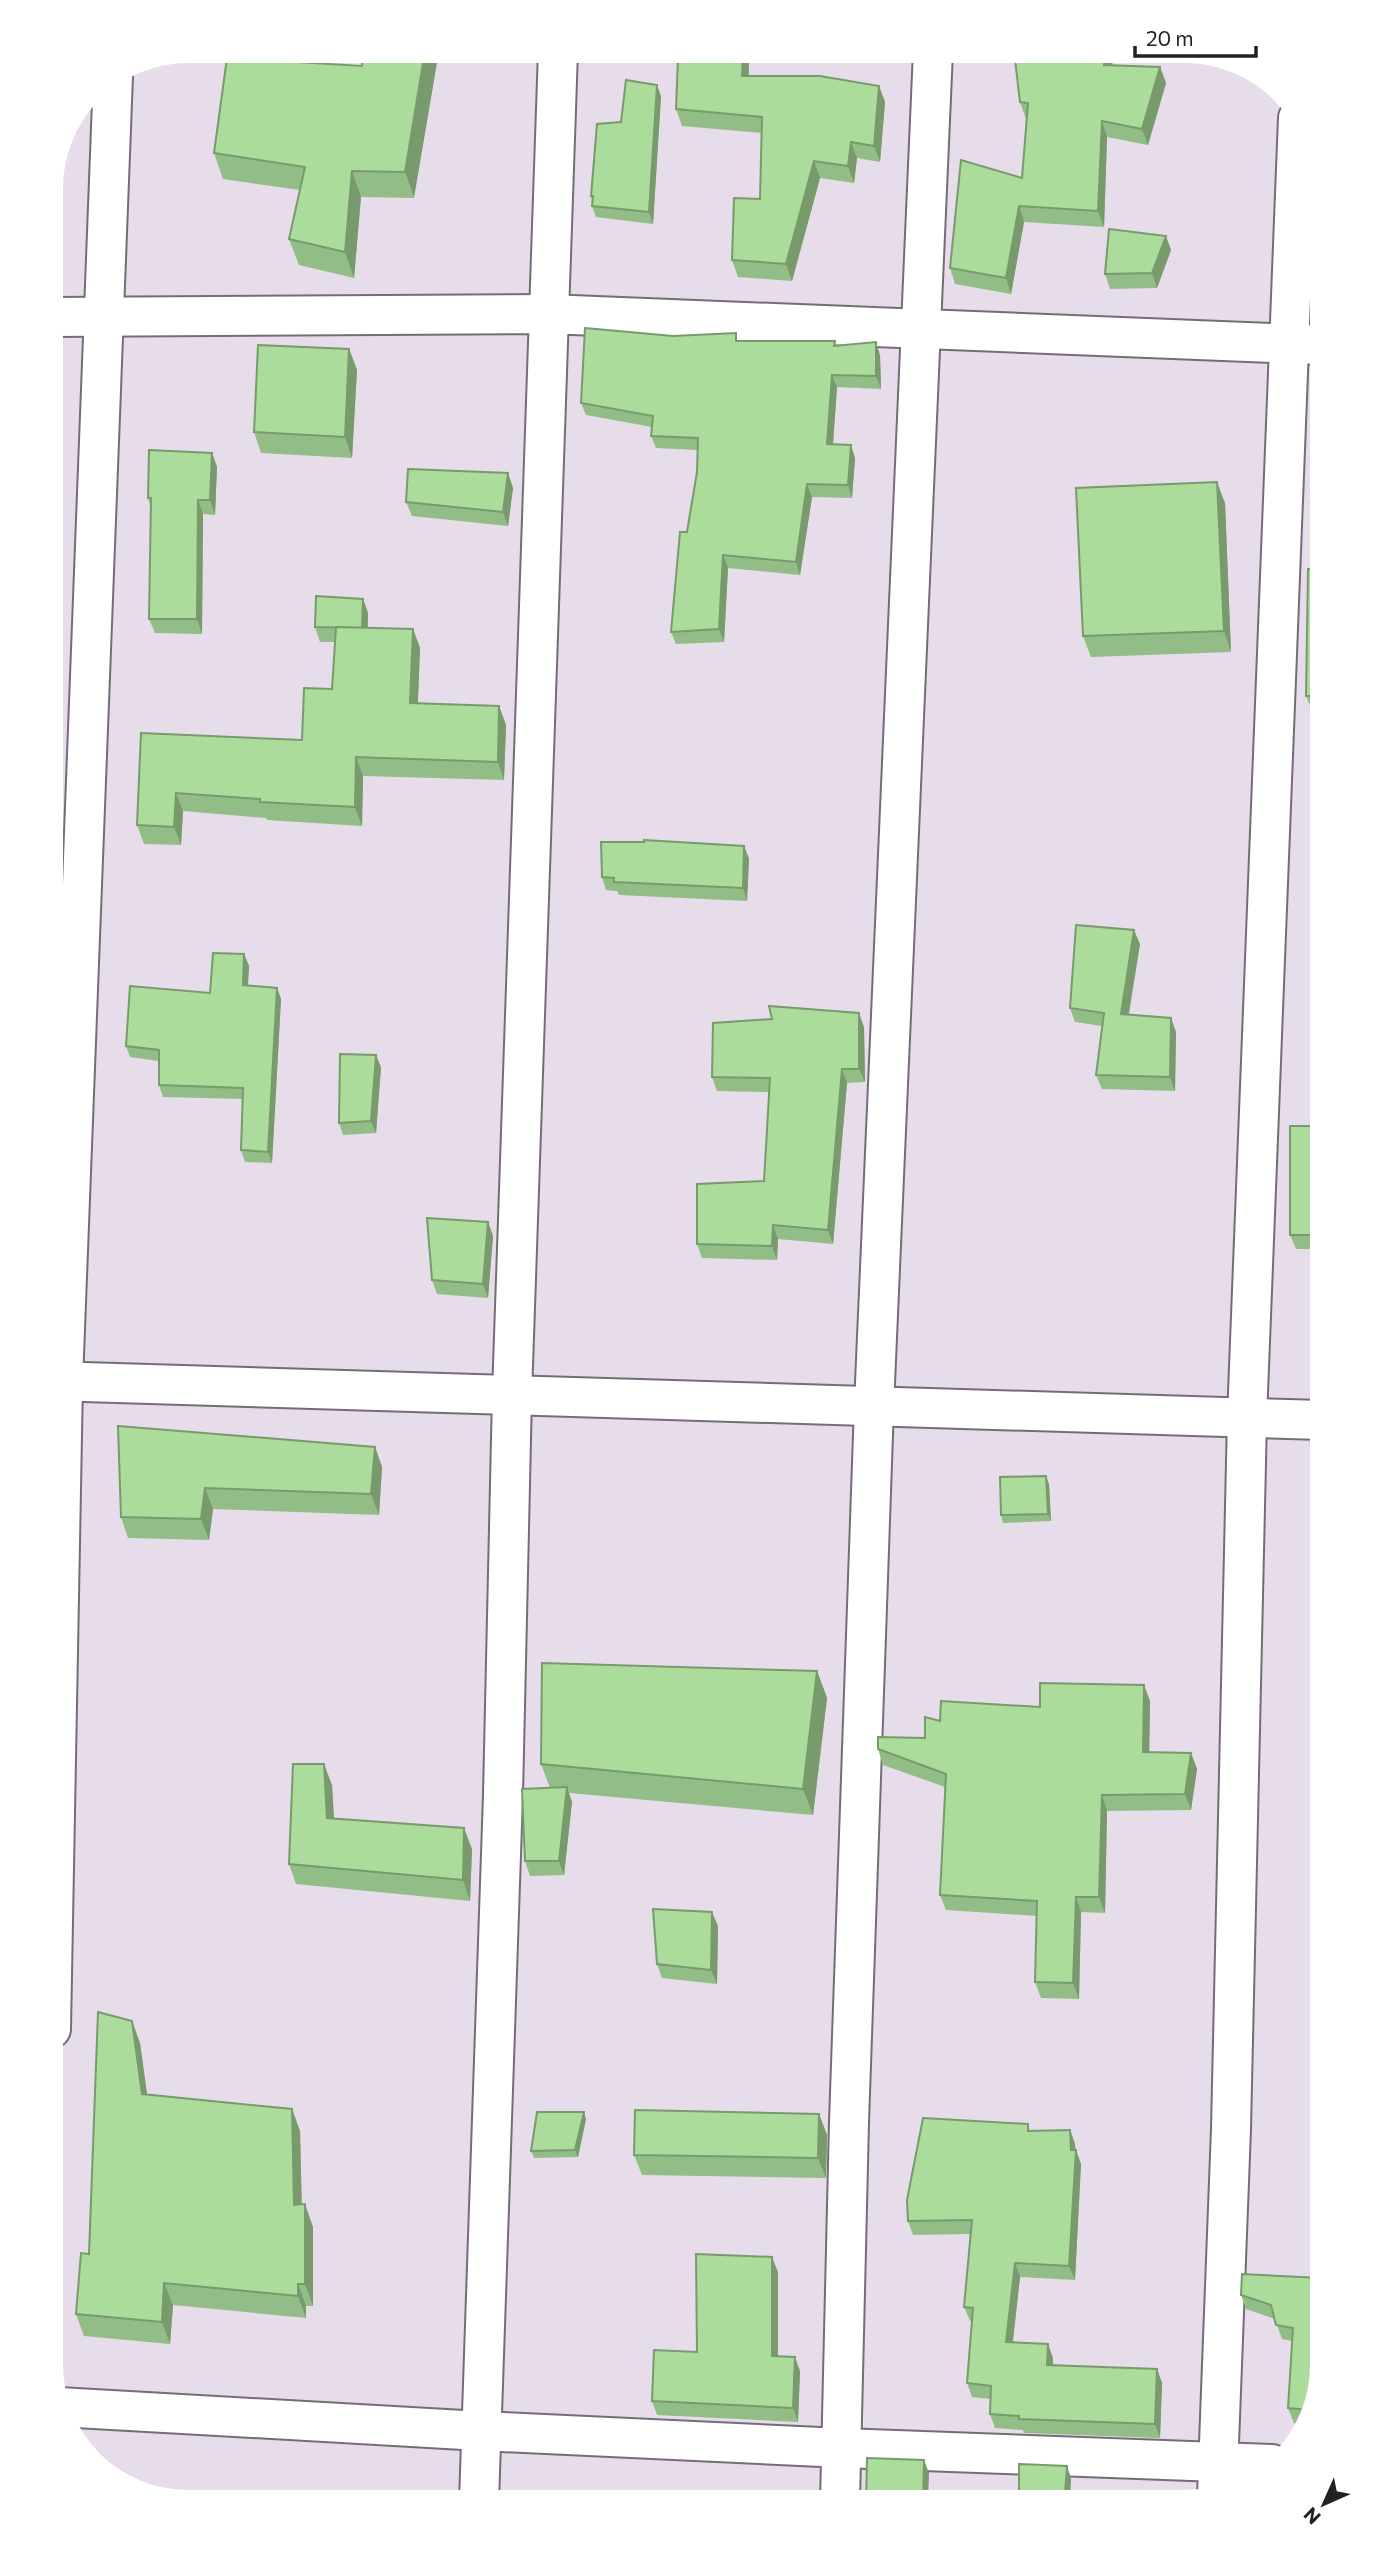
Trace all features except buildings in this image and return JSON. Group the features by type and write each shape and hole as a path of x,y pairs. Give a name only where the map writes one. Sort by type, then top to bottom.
{"street":[{"path":"479,2490 503,1795 512,1395 557,63"},
{"path":"840,2490 849,2122 874,1406 933,63"},
{"path":"63,1242 112,88"},
{"path":"1218,2479 1231,2129 1247,1418 1306,345 1299,136"},
{"path":"63,317 547,314 1306,345"},
{"path":"63,1381 1310,1420"},
{"path":"70,2408 842,2448 1218,2479 1254,2469"}]}
